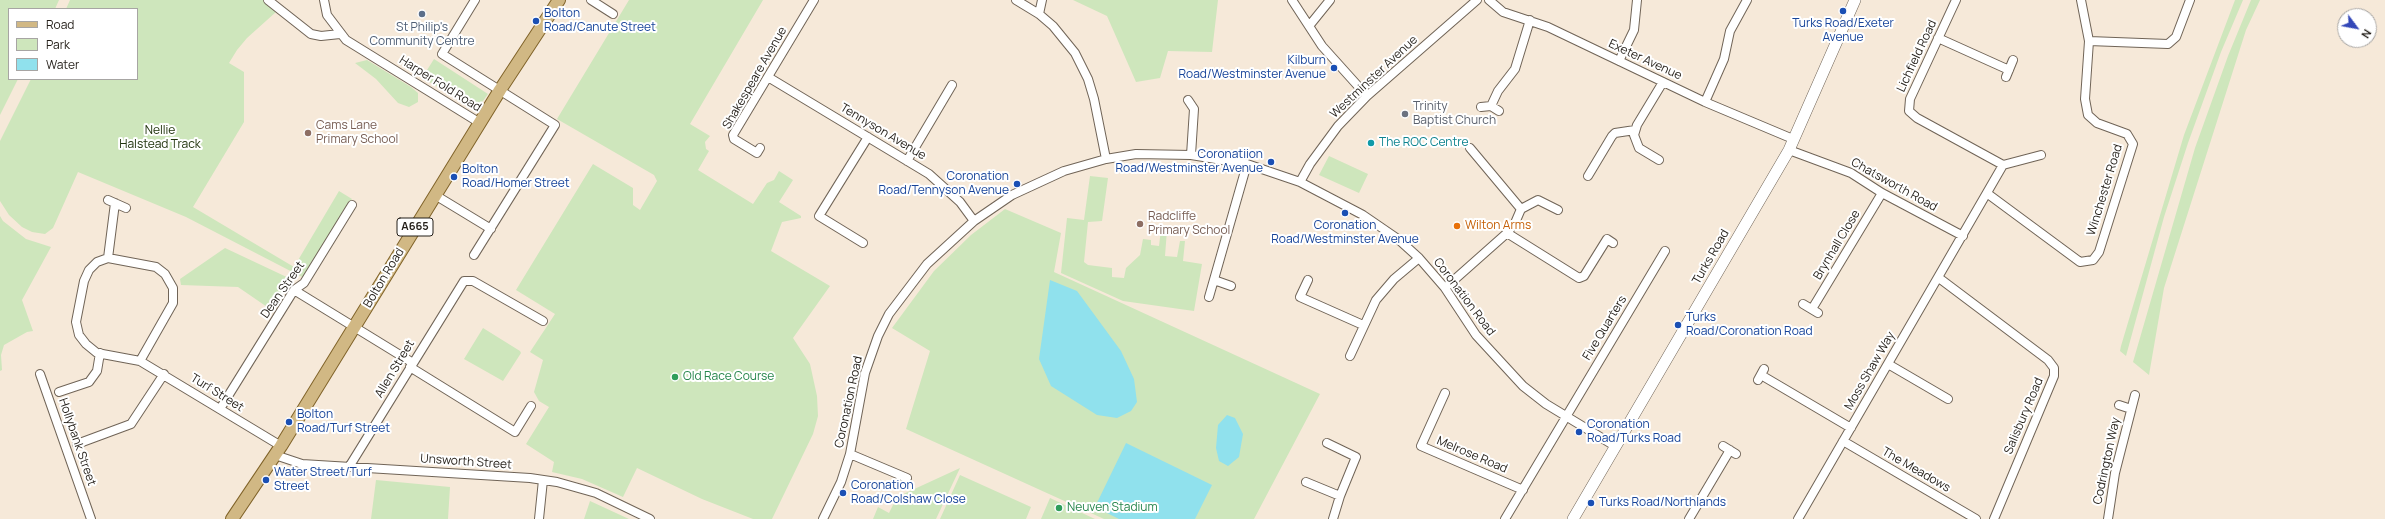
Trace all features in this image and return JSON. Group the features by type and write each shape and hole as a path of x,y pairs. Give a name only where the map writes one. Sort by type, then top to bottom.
{"main road":[{"name":"Bolton Road","path":"278,451 500,90 559,0"},
{"name":"A665","path":"232,519 278,451"}],"street":[{"path":"268,0 311,34 321,36 340,34"},
{"name":"Harper Fold Road","path":"324,0 327,15 340,34 357,48 480,123"},
{"path":"474,0 442,54 555,124 474,255"},
{"path":"591,0 613,14"},
{"name":"Shakespeare Avenue","path":"760,148 757,153 734,139 733,135 814,0"},
{"path":"1016,0 1039,14 1065,39 1082,67 1094,99 1106,159"},
{"path":"1039,14 1042,0"},
{"path":"1292,0 1322,46 1367,96"},
{"path":"1308,26 1330,0"},
{"name":"Westminster Avenue","path":"1300,182 1310,164 1328,138 1367,96 1477,0"},
{"name":"Exeter Avenue","path":"1489,0 1503,12 1548,27 1705,102 1793,139"},
{"path":"1619,61 1634,30 1637,0"},
{"path":"1705,102 1724,59 1730,30 1747,0"},
{"name":"Turks Road","path":"1573,519 1789,150 1855,0"},
{"name":"Lichfield Road","path":"1956,0 1910,99 1909,110 1917,118 2003,165"},
{"name":"Winchester Road","path":"1988,194 2076,260 2088,262 2096,257 2133,144 2127,134 2097,123 2088,115 2085,99 2089,41 2081,0"},
{"path":"2089,41 2168,44 2176,37 2190,0"},
{"path":"1491,106 1498,90 1515,69 1530,20"},
{"path":"1938,38 2008,74 2014,60"},
{"name":"Tennyson Avenue","path":"768,77 929,174 945,188 974,221"},
{"path":"1659,160 1640,148 1635,140 1635,130 1663,82"},
{"path":"907,161 952,85"},
{"path":"1188,100 1194,109 1191,155"},
{"path":"1481,107 1491,106 1499,111"},
{"path":"1588,176 1615,132 1635,130"},
{"path":"863,243 819,216 868,137"},
{"path":"1470,148 1521,209"},
{"name":"Chatsworth Road","path":"1789,150 1851,173 1882,193 1963,236"},
{"name":"Coronation Road","path":"824,519 841,482 850,454 865,373 870,356 889,314 927,264 974,221 1012,195 1037,182 1106,159 1160,153 1191,155 1248,164 1300,182 1363,215 1398,239 1419,258 1445,288 1476,335 1504,367 1534,395 1566,417 1615,446"},
{"path":"2003,165 2041,155"},
{"path":"1209,297 1248,164"},
{"name":"Moss Shaw Way","path":"1801,518 1843,441 1988,194 2003,165"},
{"name":"Brynhall Close","path":"1803,304 1815,311 1882,193"},
{"path":"435,195 491,229"},
{"path":"1445,288 1507,233 1515,223 1521,209 1538,200 1558,210"},
{"path":"108,258 112,202 126,208"},
{"name":"Dean Street","path":"220,409 294,290 304,284 352,205"},
{"path":"1507,233 1579,278 1584,276 1607,239 1613,243"},
{"name":"Five Quarters","path":"1505,519 1665,251"},
{"path":"108,258 156,267 166,274 173,288 173,303 140,361 100,353 86,344 79,335 76,322 84,280 89,270 97,262 108,258"},
{"path":"1350,356 1363,325 1376,300 1394,279 1419,258"},
{"name":"Salisbury Road","path":"1939,278 2048,360 2054,368 2054,376 1994,519"},
{"path":"1214,280 1231,286"},
{"path":"1308,280 1300,297 1363,325"},
{"name":"Allen Street","path":"349,467 464,281 473,282 539,316"},
{"path":"294,290 515,432 531,406"},
{"path":"59,392 89,382 97,371 100,353"},
{"name":"Turf Street","path":"140,361 164,374 220,409 278,451"},
{"path":"1888,364 1949,399"},
{"name":"Hollybank Street","path":"40,374 90,519"},
{"path":"76,444 134,421 164,374"},
{"path":"1761,374 1851,428"},
{"name":"Melrose Road","path":"1445,393 1421,446 1523,490"},
{"name":"Codrington Way","path":"2108,519 2114,473 2135,395"},
{"name":"Codrington Way","path":"2119,405 2131,409"},
{"name":"The Meadows","path":"1843,441 1976,519"},
{"path":"1327,443 1356,457 1340,496 1333,519"},
{"path":"1688,519 1729,450"},
{"name":"Unsworth Street","path":"278,451 302,464 543,480 596,494 650,519"},
{"path":"850,454 907,478"},
{"path":"539,519 543,480"},
{"path":"1306,482 1340,496"}],"green space":[{"path":"0,0 59,0 55,8 8,8 8,80 18,80 0,115"},
{"name":"Nellie Halstead Track","path":"70,0 264,0 276,12 247,38 229,63 244,72 244,122 193,207 294,267 339,191 352,199 304,278 186,217 78,172 53,228 45,234 32,232 22,227 9,215 0,201 0,141 30,80 138,80 138,8 66,8"},
{"path":"629,0 763,0 690,124 710,136 705,142 706,149 709,151 698,170 753,204 767,183 774,180 779,171 793,180 779,202 801,216 801,218 782,222 771,251 830,286 793,338 810,364 817,396 818,416 813,434 772,519 753,519 702,499 637,468 623,497 582,479 552,472 554,462 526,444 549,407 539,401 534,392 543,360 530,352 555,314 516,290 593,164 633,188 633,205 640,210 657,181 654,175 557,119"},
{"path":"1073,0 1218,0 1212,52 1168,51 1160,78 1136,82 1107,16"},
{"path":"2235,0 2243,0 2221,52 2188,143 2164,217 2126,356 2120,351 2121,346 2184,135"},
{"path":"2251,0 2260,0 2246,30 2164,288 2149,375 2133,362 2195,148 2228,56"},
{"path":"434,59 488,94 483,101 477,105 470,105 422,78"},
{"path":"367,60 411,87 418,93 418,102 409,107 398,103 376,79 355,63"},
{"path":"1329,156 1368,174 1359,193 1319,175"},
{"path":"1090,176 1108,178 1102,221 1088,222 1084,262 1088,265 1112,268 1112,277 1124,278 1126,268 1140,255 1143,239 1151,240 1151,245 1159,246 1161,229 1167,230 1165,256 1177,257 1180,241 1185,241 1183,261 1202,264 1194,311 1123,301 1061,273 1067,218 1084,220"},
{"path":"1005,209 1061,233 1054,272 1320,394 1254,519 1104,519 906,429 930,351 892,328 934,271 971,235"},
{"path":"0,216 3,221 26,239 51,247 22,300 33,331 27,332 4,345 1,355 2,370 0,371"},
{"path":"225,248 293,280 273,311 238,287 181,285 180,279"},
{"path":"483,328 521,353 503,381 464,359"},
{"path":"960,468 936,519 873,519 878,507 889,513 897,497"},
{"path":"960,475 1031,507 1026,519 940,519"},
{"path":"376,480 450,487 448,519 371,519"},
{"name":"Neuven Stadium","path":"1050,498 1095,519 1041,519"},
{"path":"590,501 629,519 584,519"}],"water":[{"path":"1050,280 1077,291 1121,351 1134,379 1137,402 1131,411 1117,418 1097,415 1051,386 1039,359"},
{"path":"1227,415 1235,418 1243,434 1239,457 1228,466 1219,461 1216,448 1218,425"},
{"path":"1126,443 1212,485 1195,519 1119,519 1095,507"}],"place":[{"name":"Turks Road/Exeter Avenue","path":"1843,11"},
{"name":"St Philip's Community Centre","path":"422,14"},
{"name":"Bolton Road/Canute Street","path":"536,21"},
{"name":"Kilburn Road/Westminster Avenue","path":"1334,68"},
{"name":"Trinity Baptist Church","path":"1405,114"},
{"name":"Cams Lane Primary School","path":"308,133"},
{"name":"The ROC Centre","path":"1371,143"},
{"name":"Coronatiion Road/Westminster Avenue","path":"1271,162"},
{"name":"Bolton Road/Homer Street","path":"454,177"},
{"name":"Coronation Road/Tennyson Avenue","path":"1017,184"},
{"name":"Coronation Road/Westminster Avenue","path":"1345,213"},
{"name":"Radcliffe Primary School","path":"1140,224"},
{"name":"Wilton Arms","path":"1457,226"},
{"name":"Turks Road/Coronation Road","path":"1678,325"},
{"name":"Old Race Course","path":"675,377"},
{"name":"Bolton Road/Turf Street","path":"289,422"},
{"name":"Coronation Road/Turks Road","path":"1579,432"},
{"name":"Water Street/Turf Street","path":"266,480"},
{"name":"Coronation Road/Colshaw Close","path":"843,493"},
{"name":"Turks Road/Northlands","path":"1591,503"},
{"name":"Neuven Stadium","path":"1059,508"}]}
